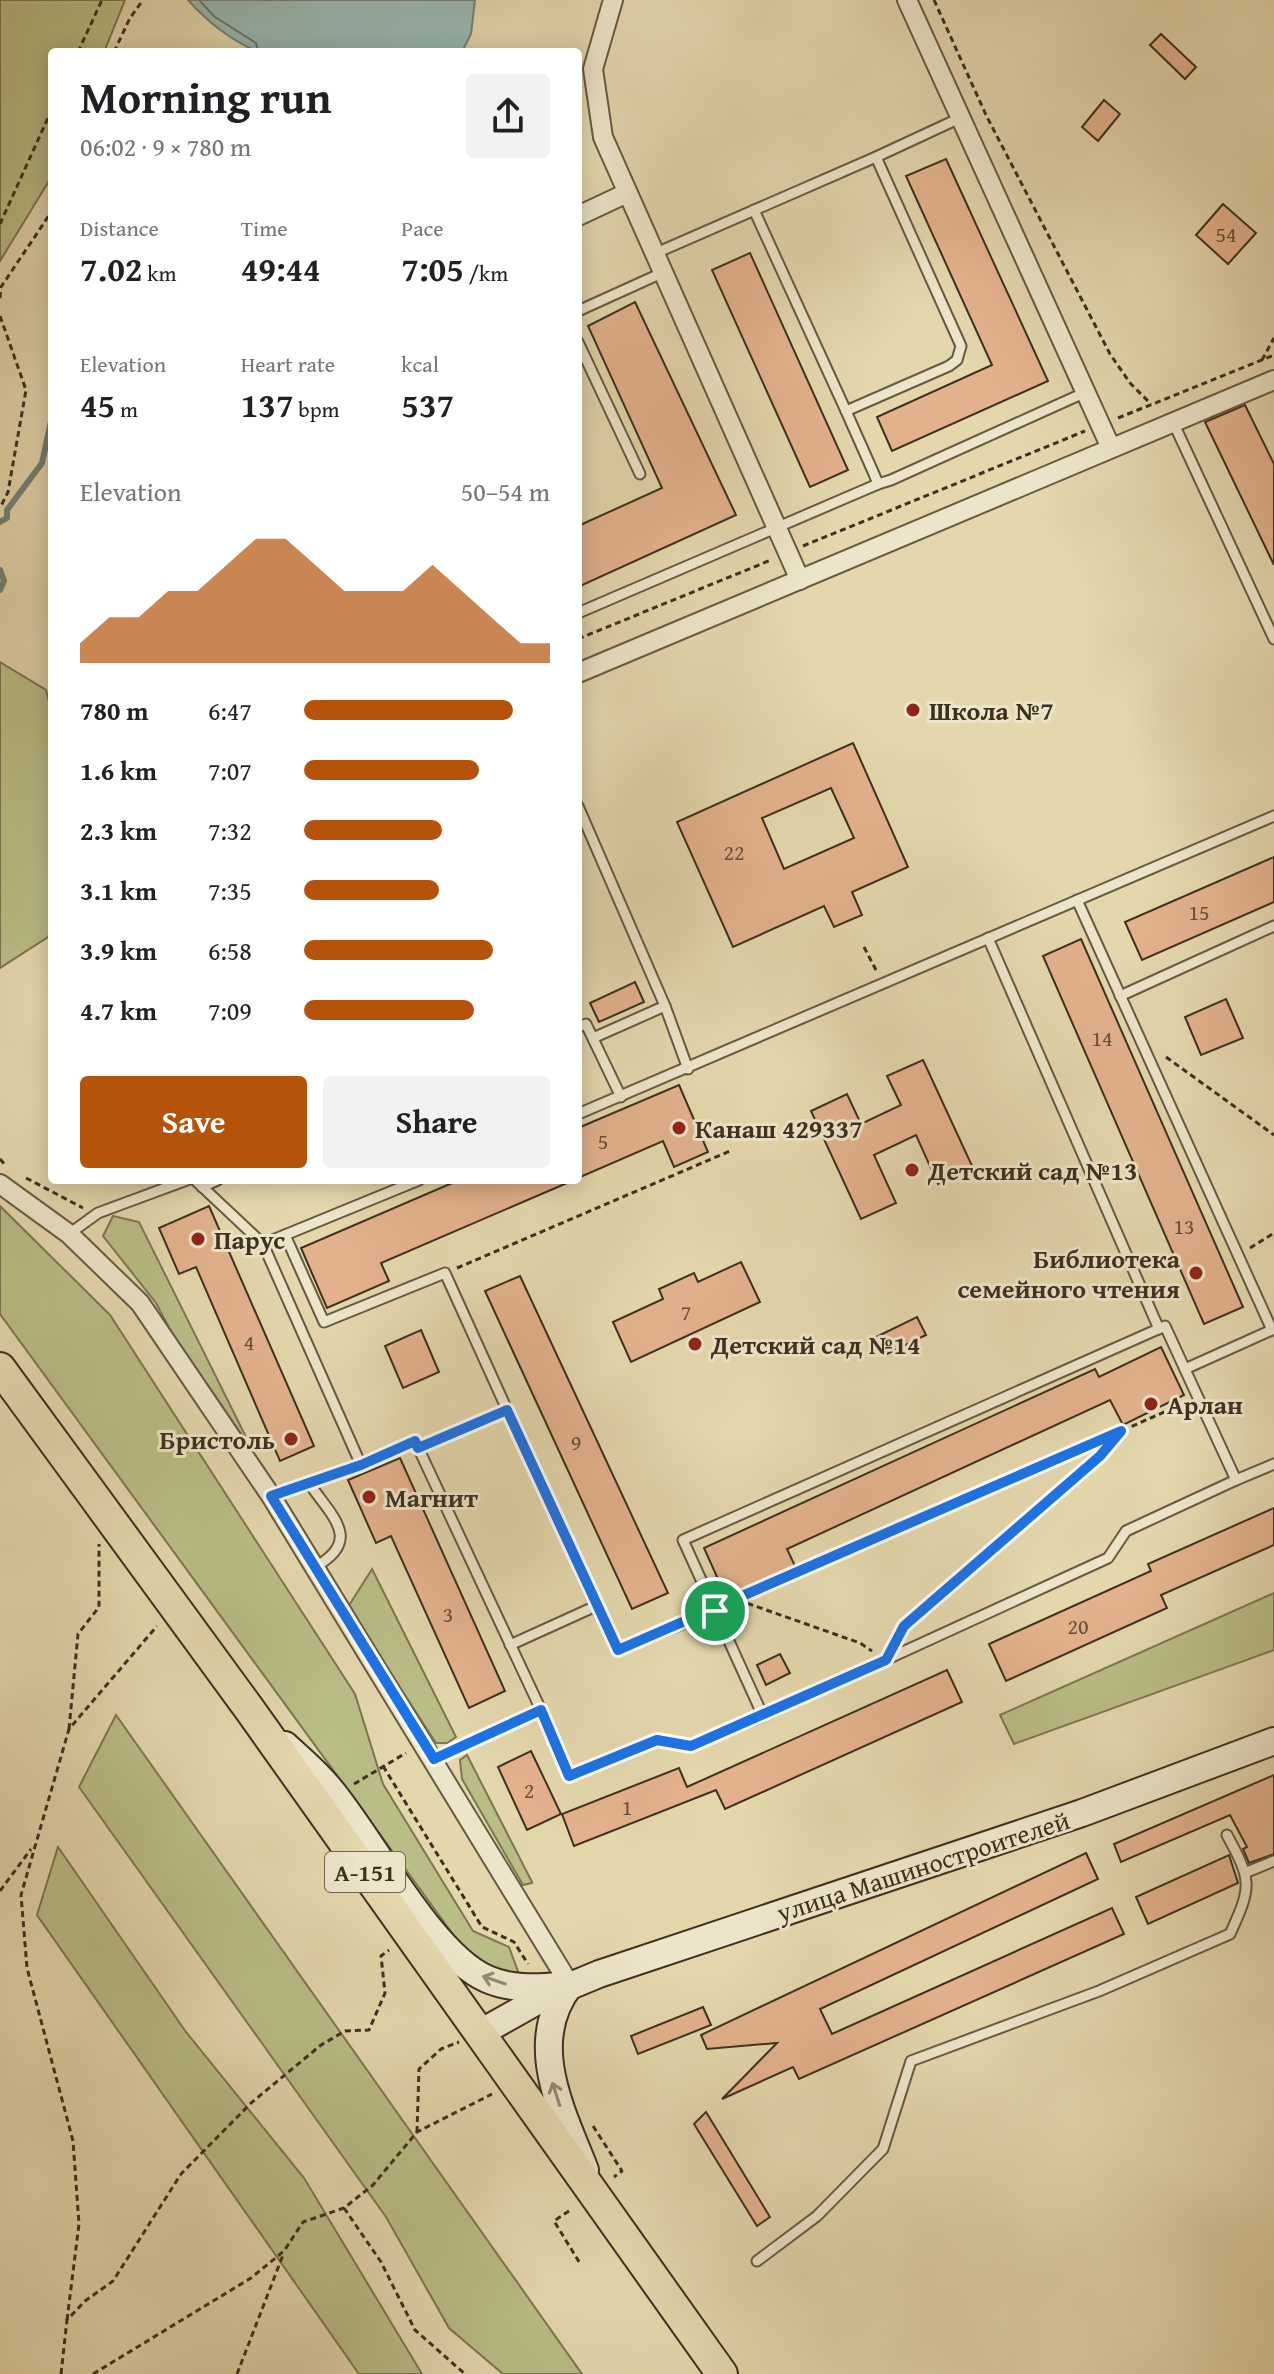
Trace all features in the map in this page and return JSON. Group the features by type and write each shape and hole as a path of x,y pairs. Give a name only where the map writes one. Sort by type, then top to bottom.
{"highway":[{"name":"А-151","path":"0,1368 517,2082 722,2374"}],"main road":[{"path":"250,1710 329,1787 441,1943 467,1969 488,1980 515,1987 570,1985"},
{"name":"улица Машиностроителей","path":"480,2033 570,1985 1082,1813 1274,1741"},
{"path":"570,1985 554,2011 548,2049 550,2075 593,2193"}],"street":[{"path":"613,0 593,69 603,137 800,580"},
{"path":"907,0 1111,448"},
{"path":"582,214 627,193"},
{"path":"582,671 1274,380"},
{"path":"3,1176 140,1303 271,1496 570,1985"}],"lane":[{"path":"656,253 960,118"},
{"path":"846,411 949,366 961,353 959,339 876,157"},
{"path":"754,210 878,484"},
{"path":"582,309 664,272"},
{"path":"582,351 640,474"},
{"path":"582,611 1086,392"},
{"path":"1173,422 1274,639"},
{"path":"582,815 665,1006 688,1069"},
{"path":"582,1112 1274,816"},
{"path":"1077,900 1273,1329 1185,1369"},
{"path":"1120,996 1274,926"},
{"path":"988,938 1159,1329"},
{"path":"593,1038 665,1006"},
{"path":"582,1026 586,1024 621,1097"},
{"path":"69,1234 98,1213 172,1184"},
{"path":"200,1184 263,1244 361,1465"},
{"path":"263,1244 409,1184"},
{"path":"285,1235 324,1322 445,1273 618,1650 715,1611"},
{"path":"763,1716 683,1540 1165,1326 1236,1480"},
{"path":"271,1496 361,1465 415,1441 569,1776 657,1740 691,1746 763,1716 1108,1558 1126,1531 1274,1464"},
{"path":"309,1483 341,1536 335,1556 315,1567"},
{"path":"510,1645 596,1606"},
{"path":"434,1759 541,1710"},
{"path":"757,2261 817,2216 883,2149 911,2061 1099,1991 1230,1934 1246,1900 1247,1872 1227,1835"},
{"path":"1247,1872 1274,1861"}],"path":[{"path":"80,48 102,0"},
{"path":"116,48 130,18 143,0"},
{"path":"934,0 986,115 1110,354 1130,383 1152,405"},
{"path":"0,224 48,118"},
{"path":"0,298 1,287 48,217"},
{"path":"0,316 26,390 8,492 0,508"},
{"path":"1262,360 1274,338"},
{"path":"582,637 1274,355"},
{"path":"864,947 880,977"},
{"path":"1138,1035 1197,1083 1274,1135"},
{"path":"445,1273 730,1151"},
{"path":"0,1159 3,1176"},
{"path":"19,1174 69,1202 98,1213"},
{"path":"1238,1255 1274,1233"},
{"path":"715,1611 1198,1397"},
{"path":"418,1448 507,1410"},
{"path":"738,1600 860,1643 886,1660 904,1626 1100,1456 1121,1431"},
{"path":"61,2374 79,2224 73,2141 27,1968 21,1895 69,1729 78,1634 99,1607 98,1551 104,1510"},
{"path":"69,1729 173,1605"},
{"path":"348,1788 424,1742"},
{"path":"383,1766 482,1927 514,1942 534,1974"},
{"path":"0,1891 33,1846"},
{"path":"67,2320 85,2301 113,2281 181,2174 230,2123 321,2045 345,2031 369,2030 385,1993 381,1956 409,1936"},
{"path":"417,2132 419,2069 441,2049 480,2033"},
{"path":"237,2374 284,2251 303,2222 344,2208 373,2185 417,2132 517,2082"},
{"path":"344,2208 381,2262 415,2330 465,2374"},
{"path":"569,2211 554,2221 581,2265"},
{"path":"93,2374 251,2278 284,2251"}],"green space":[{"path":"0,0 125,0 106,48 48,48 48,183 0,261"},
{"path":"0,662 46,690 48,698 48,937 0,968"},
{"path":"0,1206 110,1315 355,1694 383,1784 473,1931 509,1947 519,1974 513,1976 474,1963 0,1314"},
{"path":"113,1216 139,1222 248,1441 240,1441 183,1354 156,1303 103,1236"},
{"path":"372,1569 456,1737 447,1743 436,1743 348,1607"},
{"path":"1274,1593 1274,1650 1014,1744 1000,1715"},
{"path":"116,1715 582,2374 503,2374 449,2328 386,2217 79,1787"},
{"path":"467,1755 532,1883 523,1885 462,1779 460,1760"},
{"path":"58,1847 186,2032 304,2178 422,2374 359,2374 37,1915"}],"water":[{"path":"188,0 475,0 471,34 464,48 250,48 204,16"}],"building":[{"path":"1161,34 1196,67 1185,79 1150,45"},
{"path":"1104,100 1120,114 1098,141 1082,127"},
{"path":"946,159 1048,381 892,451 877,417 992,365 906,176"},
{"path":"1223,204 1256,233 1228,264 1196,235"},
{"path":"750,253 848,470 810,487 712,270"},
{"path":"635,302 736,515 582,585 582,524 662,488 588,326"},
{"path":"1245,405 1274,464 1274,565 1205,422"},
{"path":"853,743 908,867 852,892 862,915 834,927 824,906 733,947 677,822","holes":["831,788 854,838 784,869 762,818"]},
{"path":"1274,857 1274,902 1142,960 1125,922"},
{"path":"1081,939 1243,1307 1204,1324 1043,956"},
{"path":"635,982 644,1002 599,1022 590,1003"},
{"path":"1226,999 1243,1038 1201,1055 1185,1017"},
{"path":"923,1060 973,1168 938,1184 916,1135 874,1155 896,1203 861,1219 811,1111 847,1094 861,1124 901,1105 887,1076"},
{"path":"679,1085 708,1152 674,1167 663,1141 582,1176 582,1126"},
{"path":"450,1184 565,1184 381,1263 389,1281 327,1308 301,1248"},
{"path":"209,1206 314,1446 280,1461 196,1267 179,1274 159,1228"},
{"path":"741,1262 760,1302 631,1362 613,1322 663,1299 659,1289 694,1273 698,1282"},
{"path":"520,1276 668,1593 632,1609 485,1291"},
{"path":"917,1317 926,1335 883,1356 874,1338"},
{"path":"421,1330 439,1372 403,1388 385,1346"},
{"path":"1161,1347 1184,1395 1123,1425 1110,1400 787,1549 795,1566 726,1597 704,1548 1095,1369 1099,1377"},
{"path":"400,1458 505,1691 469,1708 391,1536 376,1543 348,1480"},
{"path":"1274,1508 1274,1545 1161,1595 1167,1608 1006,1681 989,1644 1151,1571 1148,1564"},
{"path":"780,1654 790,1673 766,1685 757,1665"},
{"path":"947,1670 962,1702 725,1809 716,1790 574,1846 562,1814 679,1768 687,1787"},
{"path":"531,1751 561,1814 527,1830 498,1767"},
{"path":"1274,1775 1274,1854 1249,1863 1243,1849 1247,1847 1230,1815 1121,1862 1114,1844"},
{"path":"1086,1853 1098,1879 820,2009 832,2034 1112,1908 1124,1934 799,2079 793,2067 722,2099 777,2043 707,2049 701,2035"},
{"path":"1229,1855 1238,1883 1148,1924 1136,1897"},
{"path":"703,2007 711,2025 638,2054 631,2036"},
{"path":"706,2112 770,2217 757,2226 694,2124"}],"waterway":[{"path":"0,522 7,518 7,510 42,463 48,435"},
{"path":"0,570 4,581 0,590"}],"place":[{"name":"Школа №7","path":"913,710"},
{"name":"Канаш 429337","path":"679,1128"},
{"name":"Детский сад №13","path":"912,1170"},
{"name":"Парус","path":"198,1239"},
{"name":"Библиотека семейного чтения","path":"1196,1273"},
{"name":"Детский сад №14","path":"695,1344"},
{"name":"Арлан","path":"1151,1404"},
{"name":"Бристоль","path":"291,1439"},
{"name":"Магнит","path":"369,1497"}],"route":[{"path":"507,1410 618,1650 715,1611 912,1521 1121,1431 1100,1456 1017,1530 975,1561 904,1626 886,1660 691,1746 657,1740 569,1776 541,1710 434,1759 271,1496 361,1465 415,1441 418,1448 507,1410"}]}
